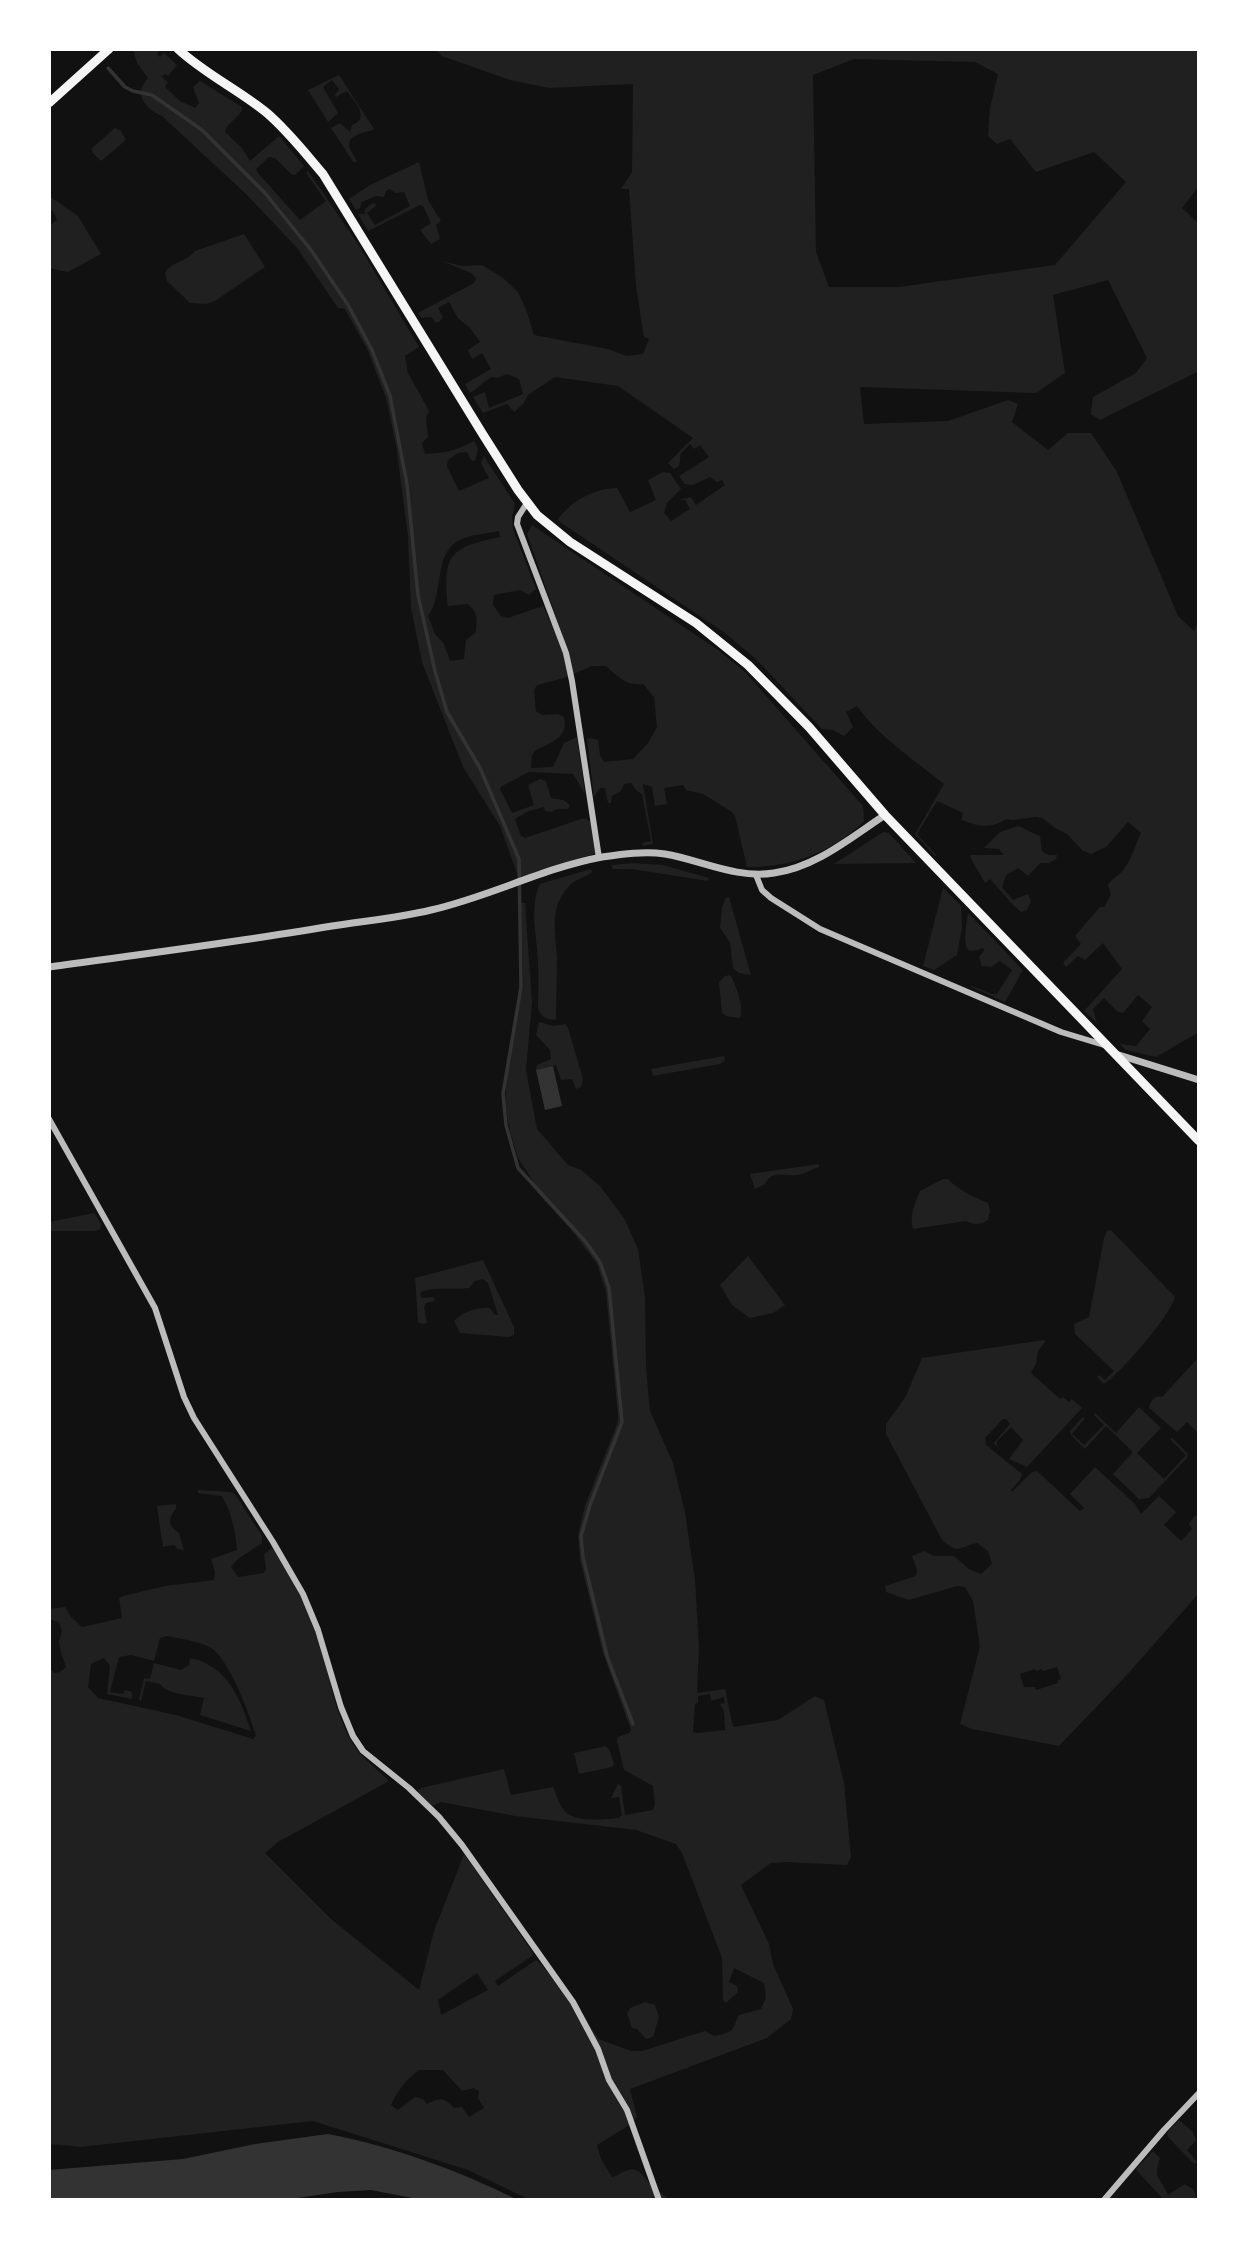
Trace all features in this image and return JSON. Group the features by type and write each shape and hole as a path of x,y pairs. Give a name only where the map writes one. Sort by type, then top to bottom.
{"main road":[{"path":"49,103 109,49"},
{"path":"178,49 203,70 268,114 292,137 323,174 527,503 549,526 570,542 696,623 748,665 809,727 885,815 1199,1141"}],"street":[{"path":"527,503 518,517 517,524 566,653 600,858"},
{"path":"49,967 429,911 600,858 644,853 663,854 727,870 756,874 775,873 823,856 885,815"},
{"path":"756,874 762,890 771,898 820,929 1061,1032 1110,1046"},
{"path":"1119,1055 1199,1080"},
{"path":"49,1119 155,1308 184,1397 194,1418 274,1542 303,1594 318,1630 341,1707 353,1736 363,1751 439,1816 573,2002 598,2049 609,2080 627,2110 659,2200"},
{"path":"1104,2200 1199,2093"}],"shaded area":[{"path":"133,49 160,49 157,54 160,57 164,53 177,65 168,76 161,76 168,82 165,87 180,101 195,108 199,103 193,87 200,81 242,107 242,111 225,132 242,148 250,161 279,136 304,166 295,175 291,174 275,158 269,157 256,169 258,173 300,220 326,201 306,173 308,171 358,244 419,347 405,356 408,373 429,411 426,418 428,437 422,443 425,454 450,451 474,441 478,449 475,461 471,460 467,452 458,453 448,460 447,466 459,491 489,478 481,463 484,456 515,504 513,529 536,589 529,595 520,590 494,595 493,605 501,616 508,618 543,606 560,643 562,634 527,534 532,525 718,650 745,672 863,806 864,821 839,841 810,856 779,865 747,867 732,812 703,794 686,790 683,785 664,788 667,804 655,806 652,787 643,784 653,844 643,846 642,843 651,841 642,794 631,783 624,784 621,791 612,796 611,803 608,803 605,788 600,788 594,797 587,739 598,740 604,762 633,759 648,743 657,727 654,697 643,684 627,682 606,666 592,666 564,678 537,685 534,690 536,711 542,715 558,714 564,717 565,724 557,739 535,751 531,768 553,767 564,743 577,737 585,794 573,774 529,772 500,789 512,813 534,805 528,785 540,779 546,781 551,798 563,800 570,805 568,809 552,812 545,811 544,807 515,819 521,836 525,838 584,818 591,822 596,853 523,877 517,873 500,826 463,767 422,662 411,608 408,536 396,445 386,398 368,351 345,309 338,308 297,248 247,195 162,116 146,105 141,90 148,78 137,63","holes":["499,531 500,537 460,550 449,564 448,606 467,604 475,613 477,623 476,632 466,640 464,659 450,661 428,616 436,597 446,553 466,537"]},
{"path":"435,49 1199,49 1199,186 1182,208 1199,224 1199,371 1100,420 1091,414 1093,397 1136,373 1147,358 1108,280 1053,295 1065,373 1036,393 860,387 864,424 948,421 1008,400 1018,404 1012,422 1048,450 1068,433 1091,433 1117,472 1178,616 1194,631 1199,620 1199,1032 1156,1057 1126,1050 1120,1044 1136,1046 1150,1029 1142,1021 1152,1007 1138,995 1123,1013 1118,1012 1104,998 1093,1009 1097,1023 1084,1011 1122,969 1103,943 1085,960 1078,956 1066,967 1063,963 1081,944 1075,936 1100,907 1104,907 1111,895 1108,885 1131,857 1141,833 1128,822 1106,847 1091,854 1083,851 1067,834 1042,818 1006,819 994,825 979,825 961,820 963,813 937,801 917,834 935,856 915,834 944,784 886,738 857,706 846,712 853,727 844,736 833,730 822,729 756,659 725,633 560,522 558,519 570,506 600,491 617,488 630,512 656,500 648,480 663,472 670,473 681,489 667,503 664,513 671,521 690,509 685,500 679,500 691,497 696,505 725,485 722,480 717,482 710,477 693,485 685,484 679,476 709,457 700,445 694,449 690,444 681,453 679,466 674,469 668,463 693,438 618,386 555,377 528,395 514,412 507,404 483,413 473,397 485,392 489,408 523,394 519,379 507,374 492,377 470,393 465,384 491,369 482,353 472,359 468,350 480,342 458,318 449,302 438,308 443,317 439,322 435,322 431,317 421,318 418,313 474,283 476,278 471,273 442,261 462,266 482,265 503,278 518,292 534,335 608,349 626,356 643,354 649,339 644,337 636,286 629,189 621,189 632,172 633,84 549,88 510,80 442,56","holes":["854,59 975,62 998,74 990,108 988,136 997,144 1010,139 1036,172 1094,152 1126,182 1055,265 899,287 829,287 816,252 813,75"]},
{"path":"339,75 374,129 350,140 349,147 357,161 354,163 331,128 340,123 350,132 352,125 360,118 357,105 347,91 336,97 339,89 332,80 323,87 338,113 328,122 308,90"},
{"path":"115,128 121,131 126,140 101,161 92,152 92,148"},
{"path":"419,162 428,200 441,221 436,225 440,239 431,244 420,230 431,223 420,205 368,231 358,214 365,214 364,210 373,203 377,205 367,213 375,225 410,206 404,192 395,193 390,189 384,197 376,196 362,202 356,210 349,199 370,185"},
{"path":"49,196 78,216 101,254 68,272 49,268 49,226 57,220 53,211 49,210"},
{"path":"244,234 265,267 215,301 206,304 190,303 167,281 165,273 168,269 195,251"},
{"path":"1018,826 1040,836 1042,851 1048,855 1057,855 1056,859 1049,863 1040,863 1028,876 1018,868 1006,875 1002,887 1013,900 1028,894 1031,901 1027,910 1021,912 990,879 985,883 970,857 1004,855 999,849 984,848 1000,832"},
{"path":"883,832 889,833 916,863 834,864"},
{"path":"611,865 663,865 709,878 708,881 632,869 613,869"},
{"path":"591,869 592,872 569,886 558,903 555,921 556,1020 547,1018 538,1009 534,914 536,893 540,884"},
{"path":"943,888 961,906 962,928 957,955 934,970 923,966"},
{"path":"729,897 751,975 739,973 733,968 730,942 720,928 722,907"},
{"path":"521,903 525,903 532,1002 526,1070 537,1129 568,1165 581,1170 600,1186 624,1218 638,1249 645,1297 646,1368 650,1411 673,1463 685,1512 695,1580 699,1648 697,1693 725,1689 733,1727 778,1720 815,1696 824,1700 844,1783 851,1857 847,1865 771,1863 741,1885 769,1944 773,1964 793,2009 791,2019 767,2038 630,2089 637,2117 631,2124 597,2145 601,2159 612,2177 635,2170 670,2200 530,2200 468,2170 313,2121 81,2147 49,2144 49,1667 54,1673 66,1667 59,1641 62,1631 59,1622 49,1619 49,1609 65,1607 82,1627 122,1618 119,1598 123,1596 165,1586 214,1580 215,1572 211,1559 237,1550 234,1528 222,1496 198,1493 198,1490 235,1494 262,1536 262,1543 231,1567 238,1577 264,1573 264,1554 272,1548 276,1552 313,1623 343,1724 358,1751 389,1781 278,1842 265,1853 331,1919 419,1990 434,1931 464,1854 533,1953 495,1981 498,1986 536,1960 581,2012 599,2039 631,2051 642,2051 705,2031 714,2036 720,2035 731,2030 739,2015 761,2009 766,1998 764,1983 734,1968 729,1982 737,1986 738,1992 726,2003 723,2000 722,1958 682,1853 676,1844 636,1830 515,1816 441,1802 432,1806 417,1792 421,1788 504,1769 511,1795 553,1787 563,1809 581,1819 619,1818 622,1815 619,1797 611,1798 618,1784 621,1786 625,1815 653,1810 655,1804 653,1786 624,1770 617,1741 618,1737 631,1730 603,1653 580,1560 578,1535 585,1506 618,1416 606,1292 597,1264 537,1192 518,1158 505,1104 507,1074 523,985","holes":["167,1636 195,1642 218,1654 232,1675 244,1702 256,1736 253,1739 176,1715 98,1698 88,1687 91,1664 104,1658 110,1666 107,1694 132,1699 132,1692 110,1692 119,1657 131,1655 154,1661 160,1638","710,1694 711,1701 724,1697 725,1703 720,1704 724,1711 725,1730 693,1732 698,1696","477,1973 488,1990 441,2015 438,2000","419,2070 443,2070 462,2091 474,2088 479,2091 478,2098 484,2108 469,2117 462,2107 454,2108 444,2100 439,2099 427,2104 423,2099 415,2097 398,2110 391,2105 406,2081"]},
{"path":"968,913 1023,970 1005,1002 971,987 997,994 1012,970 1000,961 991,967 982,966 979,957 984,951 983,948 973,951 968,949 965,934"},
{"path":"730,975 739,996 740,1018 722,1013 719,982"},
{"path":"539,1022 554,1026 565,1024 568,1028 583,1079 581,1087 576,1089 572,1079 561,1080 556,1065 536,1070 537,1065 551,1059 550,1050 536,1035"},
{"path":"724,1056 725,1060 720,1064 653,1076 651,1069"},
{"path":"553,1066 562,1106 545,1110 536,1070"},
{"path":"819,1164 819,1167 799,1175 775,1175 755,1189 750,1174"},
{"path":"948,1179 961,1190 988,1203 988,1220 980,1224 966,1221 913,1229 912,1215 920,1191"},
{"path":"94,1213 101,1224 100,1229 95,1231 49,1231 49,1222"},
{"path":"1111,1230 1175,1297 1144,1344 1104,1384 1097,1377 1099,1375 1105,1380 1114,1371 1075,1334 1074,1324 1089,1317 1104,1238 1107,1231"},
{"path":"748,1256 785,1305 773,1313 750,1318 732,1305 720,1285"},
{"path":"483,1260 514,1327 514,1335 509,1337 460,1333 454,1321 466,1313 490,1308 498,1315 488,1283 483,1279 475,1281 469,1288 436,1289 420,1293 421,1298 433,1297 435,1301 426,1303 424,1307 427,1323 418,1322 415,1278"},
{"path":"1044,1340 1031,1373 1060,1399 1063,1397 1069,1402 1072,1399 1082,1408 1027,1467 1009,1459 1023,1440 1011,1427 997,1441 997,1447 994,1443 1010,1424 1006,1419 985,1438 986,1445 1022,1474 1012,1492 1032,1472 1037,1471 1080,1511 1084,1508 1070,1494 1095,1467 1135,1504 1141,1514 1159,1496 1176,1512 1164,1525 1181,1541 1192,1529 1189,1524 1195,1515 1199,1517 1199,1593 1126,1676 1059,1746 972,1729 960,1724 980,1646 973,1601 965,1587 957,1586 909,1600 886,1592 885,1586 916,1576 917,1570 912,1556 924,1551 934,1556 954,1556 969,1569 981,1574 992,1564 988,1551 977,1543 956,1549 942,1540 886,1434 886,1424 906,1396 922,1358","holes":["1057,1667 1061,1679 1058,1683 1036,1690 1035,1687 1024,1687 1020,1674 1035,1669 1043,1671"]},
{"path":"1199,1357 1199,1434 1187,1422 1177,1432 1149,1408 1152,1401 1162,1397"},
{"path":"1139,1407 1161,1428 1137,1453 1164,1479 1186,1455 1170,1439 1188,1454 1149,1498 1139,1499 1113,1474 1133,1452 1106,1426 1085,1449 1071,1435 1070,1431 1085,1418 1072,1434 1084,1445 1104,1425 1095,1413 1116,1433"},
{"path":"176,1504 170,1522 179,1533 184,1550 174,1545 163,1547 157,1506"},
{"path":"190,1658 214,1668 231,1685 251,1731 200,1715 204,1698 174,1692 160,1684 146,1681 141,1701 139,1700 144,1678 150,1679 154,1663 181,1670 189,1665"},
{"path":"606,1746 614,1764 612,1767 579,1774 574,1753"},
{"path":"645,2002 655,2005 659,2017 653,2037 646,2039 637,2029 632,2028 627,2013 630,2008"},
{"path":"1179,2120 1193,2132 1196,2140 1187,2150 1197,2162 1194,2164 1168,2137 1167,2133"},
{"path":"328,2134 425,2161 518,2200 423,2200 371,2190 284,2200 49,2200 49,2170 183,2159 255,2144"},
{"path":"1153,2151 1160,2158 1157,2174 1168,2195 1185,2184 1194,2190 1197,2200 1164,2200 1138,2172 1136,2169"}],"waterway":[{"path":"108,68 125,87 152,95 202,130 265,193 311,250 348,305 372,350 390,396 407,484 418,595 435,671 447,712 480,768 519,859 521,987 503,1094 506,1125 518,1168 585,1241 600,1262 609,1288 622,1422 581,1536 583,1557 607,1656 633,1724"}]}
